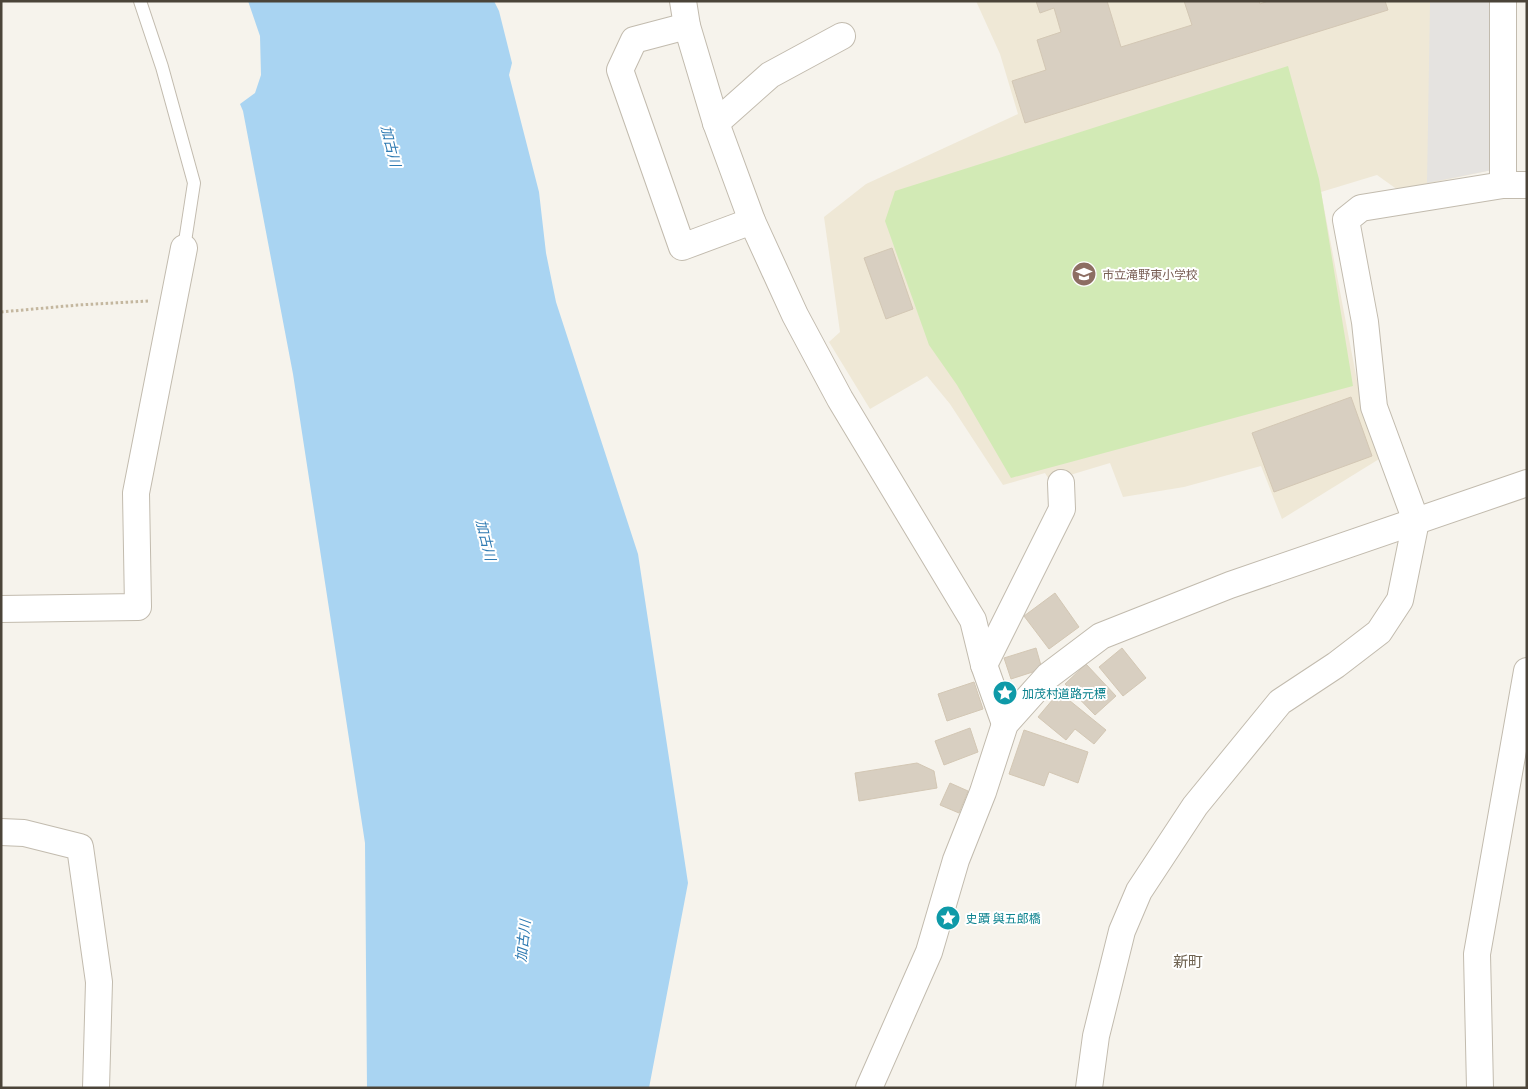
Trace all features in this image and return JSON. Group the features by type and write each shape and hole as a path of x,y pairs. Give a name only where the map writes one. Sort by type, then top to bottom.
{"street":[{"path":"682,1 687,26 716,123 752,221 794,315 836,391 973,620 984,665 1005,724"},
{"path":"1089,1088 1096,1036 1122,931 1139,891 1195,806 1280,702 1336,665 1378,632 1400,600 1416,521 1374,407 1365,322 1346,220 1361,208 1515,185 1503,1"},
{"path":"687,26 634,40 620,70 682,247 752,221"},
{"path":"716,123 770,74 842,36"},
{"path":"1,609 138,607 136,493 172,300 184,248"},
{"path":"869,1088 929,952 956,860 983,792 1005,724 1048,676 1101,636 1230,585 1527,482"},
{"path":"984,665 1062,509 1060,483"},
{"path":"1480,1088 1477,954 1527,671"},
{"path":"1,832 24,833 80,847 98,982 96,1088"}],"lane":[{"path":"140,1 162,67 194,183 184,248"}],"path":[{"path":"1,312 78,305 172,300"}],"shaded area":[{"name":"市立滝野東小学校","path":"976,1 1493,1 1492,170 1398,190 1377,175 1321,192 1359,391 1384,456 1282,519 1261,466 1184,487 1123,497 1110,463 1050,481 1045,473 1003,485 950,404 927,376 870,409 829,342 840,332 824,217 866,184 1018,114 1000,54"},
{"path":"1430,1 1493,1 1492,170 1427,183"}],"green space":[{"path":"1288,66 1319,179 1353,386 1011,478 957,385 929,345 885,221 895,191"}],"water":[{"name":"加古川","path":"248,1 494,1 499,11 512,63 509,75 539,192 546,253 556,302 638,554 688,883 649,1088 367,1088 365,843 293,374 243,111 240,104 255,93 261,75 260,36"}],"building":[{"path":"1036,1 1107,1 1121,47 1192,25 1184,1 1259,1 1260,4 1268,1 1385,1 1388,10 1025,123 1012,81 1046,70 1037,40 1061,32 1054,8 1040,13"},
{"path":"892,248 913,309 886,319 864,258"},
{"path":"1351,397 1372,456 1274,492 1252,433"},
{"path":"1055,593 1079,627 1049,649 1024,616"},
{"path":"1036,648 1042,669 1011,679 1004,658"},
{"path":"1122,648 1146,678 1123,696 1099,667"},
{"path":"1086,664 1116,696 1095,715 1065,684"},
{"path":"974,682 983,709 947,721 938,694"},
{"path":"1059,692 1106,730 1094,744 1075,729 1066,740 1038,717"},
{"path":"970,728 978,752 944,765 935,741"},
{"path":"1024,730 1088,752 1078,783 1049,772 1044,786 1009,774"},
{"path":"917,763 934,771 937,788 859,801 855,773"},
{"path":"950,783 968,791 959,813 940,805"}],"place":[{"name":"市立滝野東小学校","path":"1084,274"},
{"name":"加茂村道路元標","path":"1005,693"},
{"name":"史蹟 與五郎橋","path":"948,918"}],"district":[{"name":"新町","path":"1188,961"}]}
